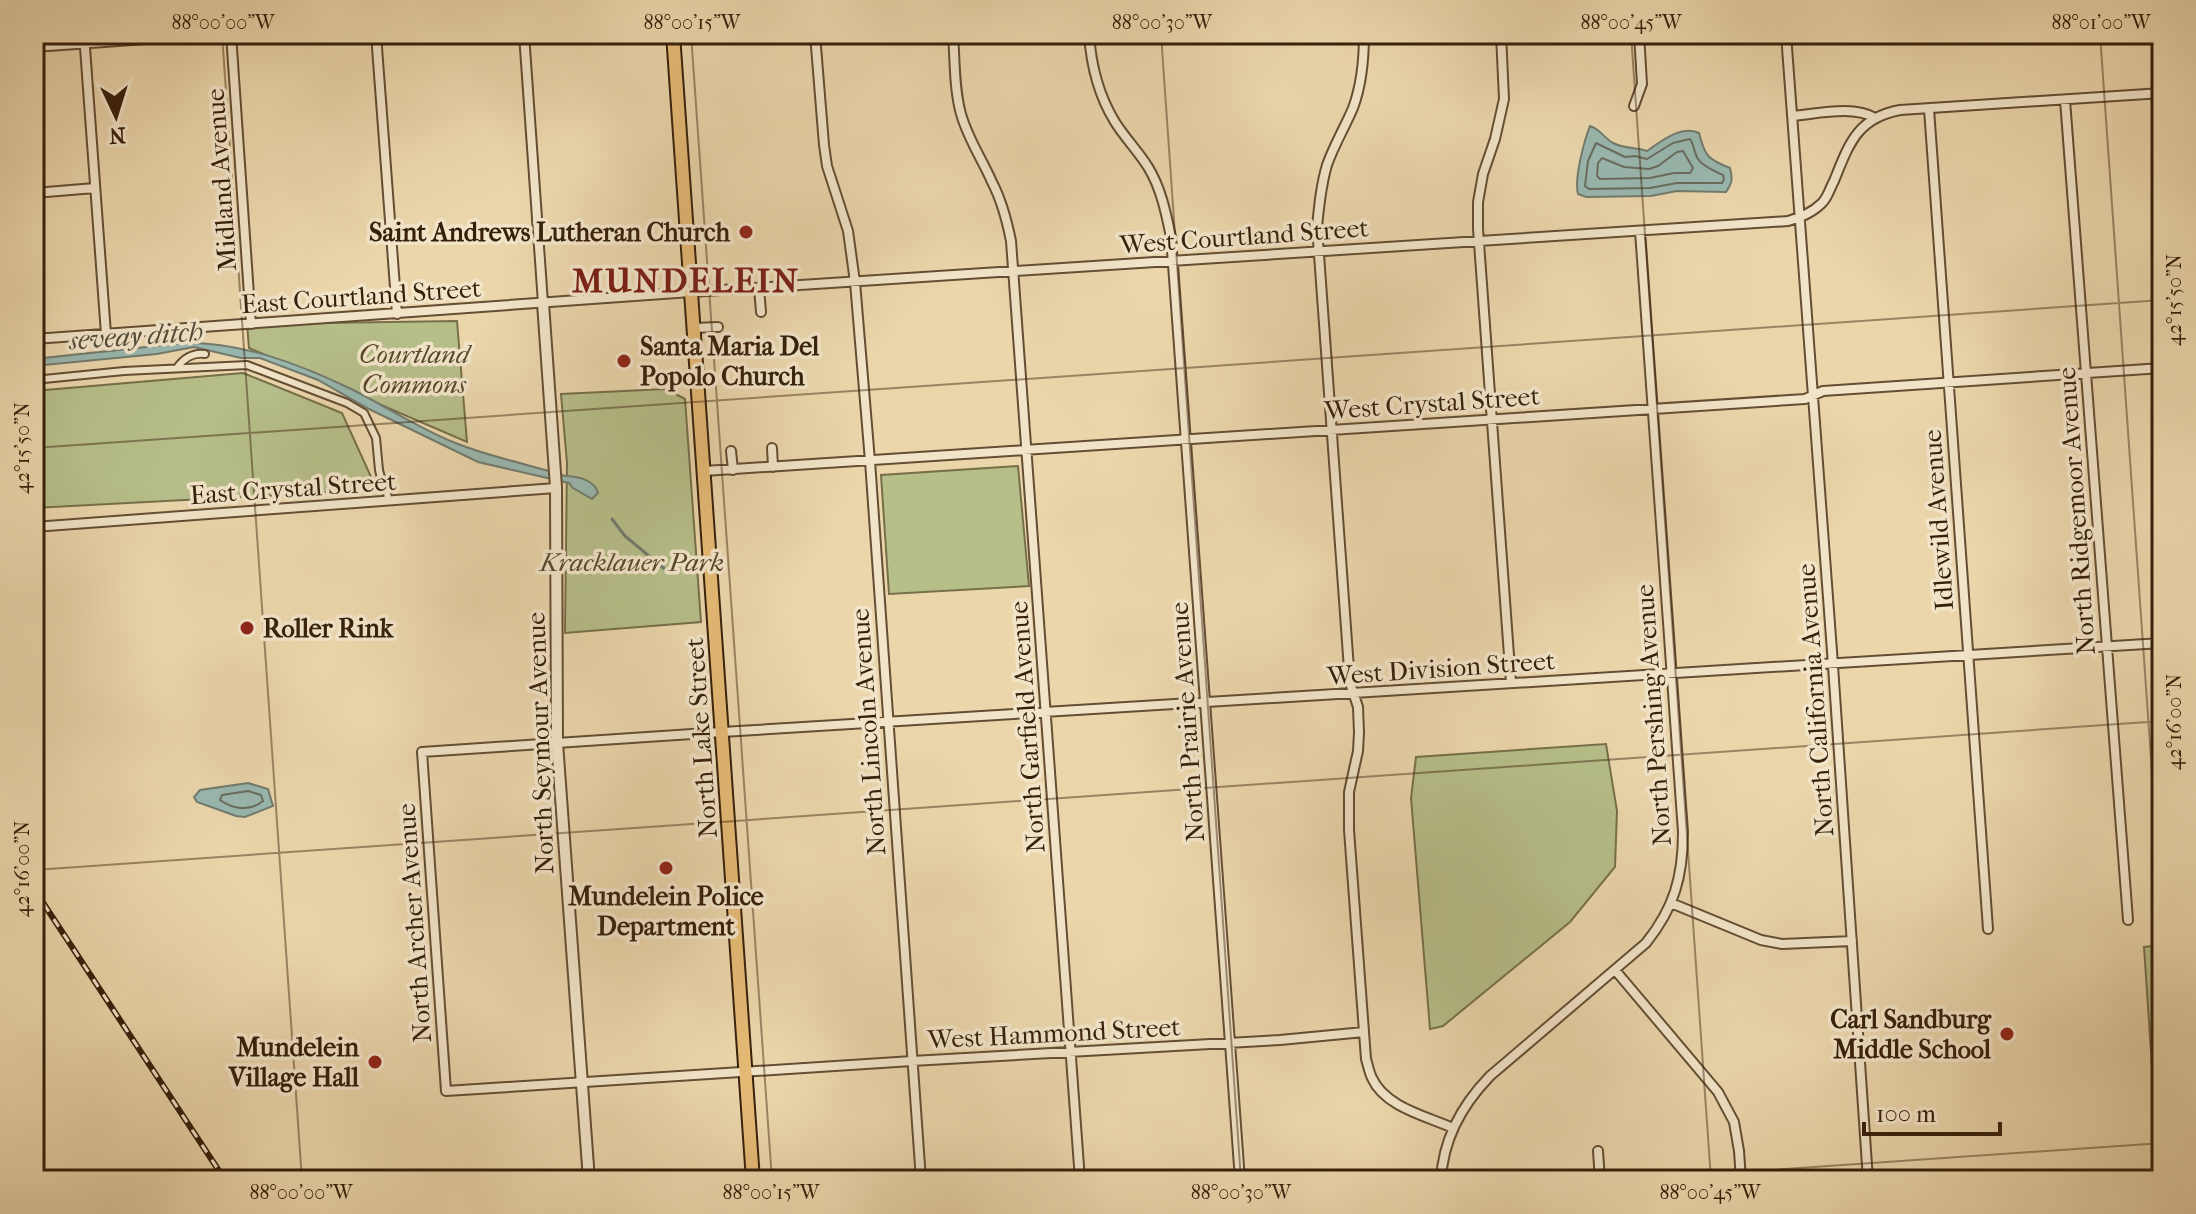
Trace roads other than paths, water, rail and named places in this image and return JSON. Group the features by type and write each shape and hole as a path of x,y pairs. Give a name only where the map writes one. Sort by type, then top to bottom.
{"main road":[{"name":"North Lake Street","path":"673,34 753,1180"}],"street":[{"path":"34,47 84,39 217,34"},
{"name":"Midland Avenue","path":"231,34 251,324"},
{"path":"376,34 397,314"},
{"path":"524,34 543,303"},
{"name":"North Lincoln Avenue","path":"815,34 827,166 848,231 855,282 921,1180"},
{"name":"North Garfield Avenue","path":"953,34 961,114 973,147 1002,204 1011,241 1080,1180"},
{"name":"North Prairie Avenue","path":"1089,34 1094,70 1106,104 1115,122 1149,169 1160,194 1171,237 1240,1180"},
{"path":"1364,34 1360,83 1322,182 1318,251 1350,683 1358,707 1358,751 1349,792 1349,830 1364,1032 1369,1068 1380,1090 1395,1103 1453,1128"},
{"path":"1501,34 1504,99 1478,202 1511,683"},
{"path":"1634,106 1642,84 1639,34"},
{"name":"North California Avenue","path":"1786,34 1868,1180"},
{"path":"84,39 106,334"},
{"path":"1800,217 1810,213 1827,197 1858,131 1885,113 2162,93"},
{"name":"North Ridgemoor Avenue","path":"2065,100 2128,920"},
{"name":"Idlewild Avenue","path":"1929,109 1988,929"},
{"path":"1792,116 1845,112 1867,113 1875,118"},
{"path":"34,193 95,188"},
{"name":"West Courtland Street","path":"691,292 1788,221 1800,217"},
{"name":"North Pershing Avenue","path":"1441,1180 1445,1149 1462,1108 1474,1092 1646,943 1660,925 1677,889 1683,854 1640,231"},
{"path":"759,288 761,312"},
{"name":"East Courtland Street","path":"34,339 691,292"},
{"name":"North Seymour Avenue","path":"543,303 556,488 557,743 589,1180"},
{"path":"693,328 718,327"},
{"path":"177,368 190,356 205,354"},
{"path":"34,380 124,371 247,365 347,403 364,413 376,438 379,470 388,501"},
{"name":"West Crystal Street","path":"704,471 1805,399 1823,391 2162,368"},
{"path":"772,448 773,467"},
{"path":"731,451 733,470"},
{"name":"East Crystal Street","path":"34,527 556,488"},
{"name":"West Division Street","path":"422,752 2162,643"},
{"name":"North Archer Avenue","path":"422,752 446,1091"},
{"path":"1671,903 1761,940 1782,944 1852,941"},
{"path":"1615,970 1718,1092 1734,1122 1741,1180"},
{"name":"West Hammond Street","path":"446,1091 1364,1032"},
{"path":"1598,1151 1600,1180"}],"water":[{"path":"1590,126 1613,143 1647,151 1678,133 1699,133 1708,156 1730,168 1731,183 1726,192 1677,191 1651,196 1586,197 1578,194 1578,170"},
{"path":"184,343 249,350 290,363 349,388 453,442 585,480 598,493 592,499 569,483 478,462 369,409 318,380 260,358 241,358 194,347 157,354 34,366 34,359"},
{"path":"248,783 268,789 273,806 245,817 236,816 197,802 194,797 200,790"}],"waterway":[{"path":"612,519 625,536 667,571"}],"railway":[{"path":"34,889 225,1180"}],"place":[{"name":"Saint Andrews Lutheran Church","path":"746,232"},
{"name":"Santa Maria Del Popolo Church","path":"624,361"},
{"name":"Roller Rink","path":"247,628"},
{"name":"Mundelein Police Department","path":"666,868"},
{"name":"Carl Sandburg Middle School","path":"2007,1034"},
{"name":"Mundelein Village Hall","path":"375,1062"}],"district":[{"name":"MUNDELEIN","path":"686,280"}],"water label":[{"name":"seveay ditch","path":"136,335"}],"park label":[{"name":"Courtland Commons","path":"414,369"},
{"name":"Kracklauer Park","path":"632,562"}]}
